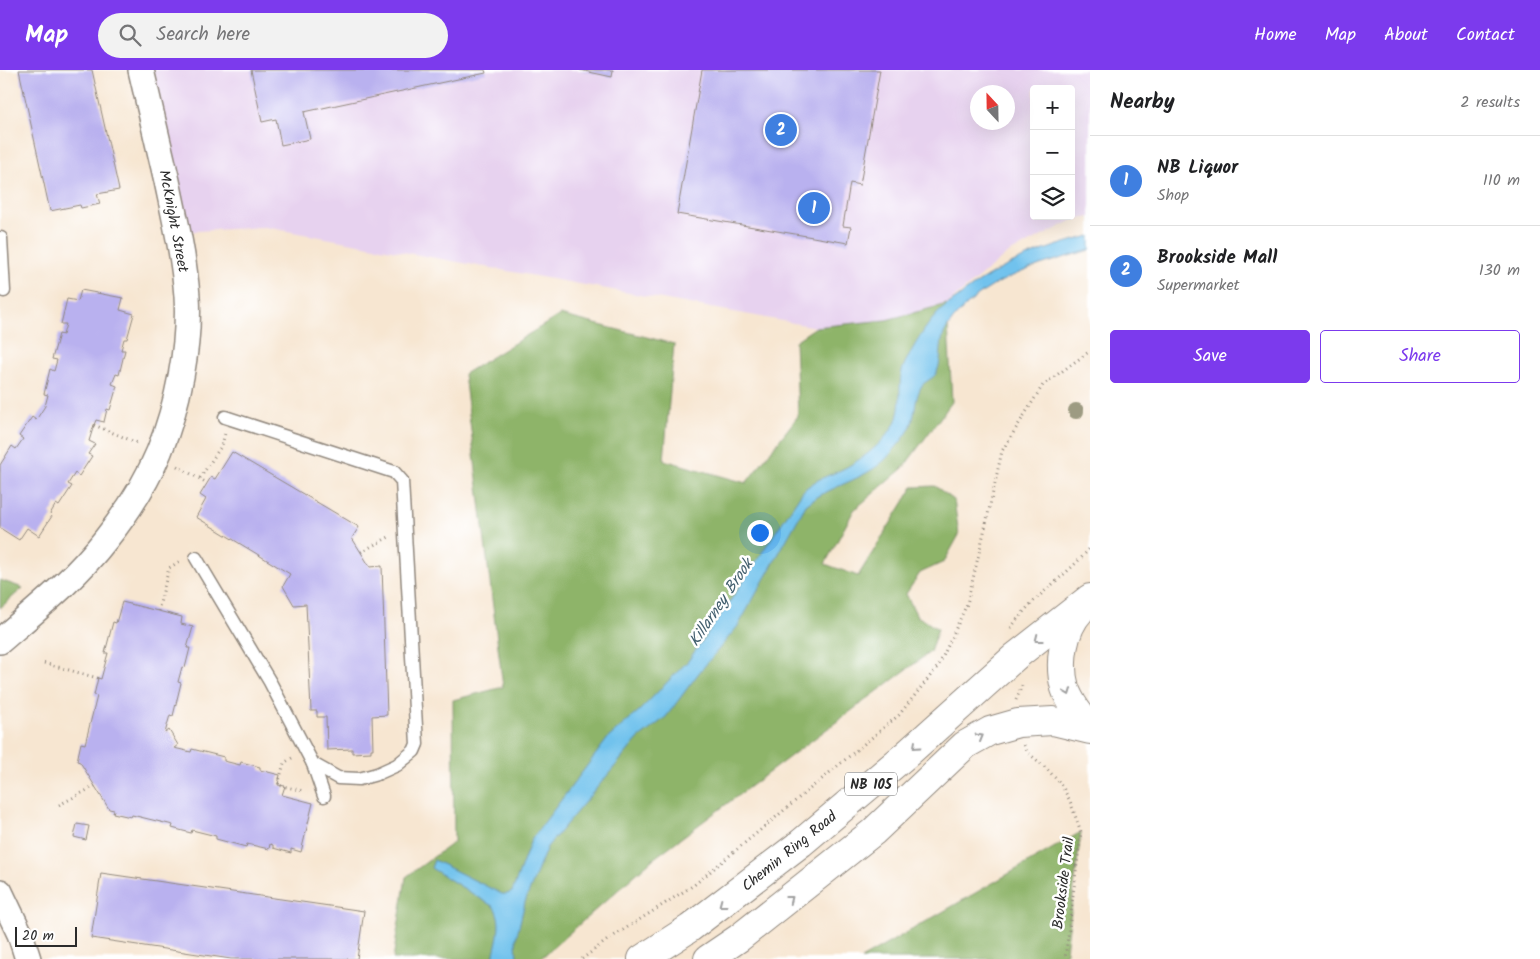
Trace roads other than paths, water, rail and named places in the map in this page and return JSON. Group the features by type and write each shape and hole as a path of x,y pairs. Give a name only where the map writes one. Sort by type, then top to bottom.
{"highway":[{"path":"1090,599 1077,614 1066,637 1062,663 1065,688 1076,711 1090,729"},
{"name":"Chemin Ring Road","path":"642,959 690,928 801,843 908,752 1016,656 1090,599"},
{"name":"NB 105","path":"708,959 739,938 872,832 965,745 990,731 1018,723 1053,721 1090,729"}],"street":[{"name":"McKnight Street","path":"0,641 61,587 106,539 134,498 159,452 174,405 185,348 187,299 179,232 141,70"},
{"path":"0,892 20,934 28,959"}],"lane":[{"path":"1,238 4,290"},
{"path":"227,418 394,472 402,480 417,744 414,751 397,765 377,774 359,779 338,778 313,764"},
{"path":"190,559 270,682 313,764 324,796"}],"water":[{"path":"1090,236 1090,250 1050,262 1011,277 993,286 960,311 944,333 939,367 934,376 921,387 912,423 904,437 892,452 873,469 828,491 806,505 738,626 698,674 666,717 638,739 547,847 525,902 516,939 517,959 493,959 499,926 494,907 431,868 434,860 502,894 512,892 531,840 608,738 640,710 688,661 803,491 816,481 862,458 889,433 899,410 902,371 929,323 945,306 1003,268 1054,246"}],"place":[{"name":"Brookside Mall","path":"781,130"},
{"name":"NB Liquor","path":"814,208"}],"water label":[{"name":"Killarney Brook","path":"720,602"}]}
